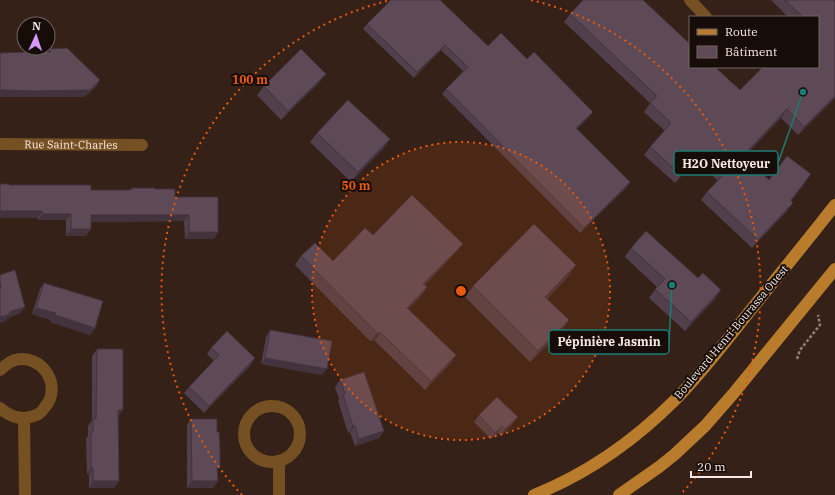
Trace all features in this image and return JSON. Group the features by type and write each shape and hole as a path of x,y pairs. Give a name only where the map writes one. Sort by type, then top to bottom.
{"main road":[{"name":"Boulevard Henri-Bourassa Ouest","path":"534,495 576,475 609,455 642,430 675,400 707,365 835,205"},
{"path":"619,495 645,478 674,455 705,426 835,269"}],"street":[{"path":"690,0 705,16"},
{"name":"Rue Saint-Charles","path":"0,144 142,145"},
{"path":"0,370 11,362 25,359 35,362 43,367 49,375 52,385 52,394 48,404 42,412 33,416 24,419 14,417 5,413 0,408"},
{"path":"264,407 282,407 296,418 299,426 300,435 294,452 287,458 279,461 269,462 252,454 247,446 244,436 248,418 255,411 264,407"},
{"path":"24,419 25,495"},
{"path":"279,461 279,495"}],"path":[{"path":"797,359 800,350 820,325 818,314"}],"building":[{"path":"391,0 440,0 488,46 501,33 527,59 534,52 593,112 576,128 630,182 584,228 446,89 468,67 445,45 417,72 367,24"},
{"path":"583,0 643,0 689,43 689,68 716,68 740,90 762,68 819,68 819,16 802,16 785,0 835,0 835,96 804,127 787,109 743,156 769,180 787,156 811,174 791,200 793,203 758,240 707,192 725,173 702,152 681,175 650,147 671,123 650,103 657,96 570,14"},
{"path":"67,48 100,80 90,90 0,90 0,53 16,52 16,56 56,56 56,49"},
{"path":"301,49 326,74 288,111 264,86"},
{"path":"348,100 390,139 358,172 317,133"},
{"path":"0,184 91,185 91,190 131,190 132,188 175,189 175,197 218,197 218,232 189,232 189,215 91,215 91,229 71,229 71,214 43,214 42,211 0,211"},
{"path":"412,195 463,244 423,284 427,287 407,308 456,355 431,381 381,333 377,333 301,256 315,243 333,261 365,228 373,235"},
{"path":"534,224 576,265 545,297 569,320 538,351 473,286"},
{"path":"646,231 698,278 703,273 721,290 691,322 655,289 665,279 631,248"},
{"path":"15,270 25,307 9,312 10,314 0,317 0,275"},
{"path":"44,283 103,301 95,328 55,315 56,313 36,308"},
{"path":"270,330 332,341 327,369 265,358"},
{"path":"227,331 255,358 209,406 189,387 219,355 211,348"},
{"path":"97,349 123,349 123,410 118,410 119,481 93,481 93,468 91,468 91,433 93,432 93,419 96,419"},
{"path":"364,372 384,431 359,439 348,411 343,395 345,394 340,380"},
{"path":"497,397 518,417 505,429 502,426 495,433 479,415"},
{"path":"191,419 217,419 217,432 219,432 220,450 220,468 217,468 218,481 192,481"}],"place":[{"name":"H2O Nettoyeur","path":"803,92"},
{"name":"Pépinière Jasmin","path":"672,285"}]}
